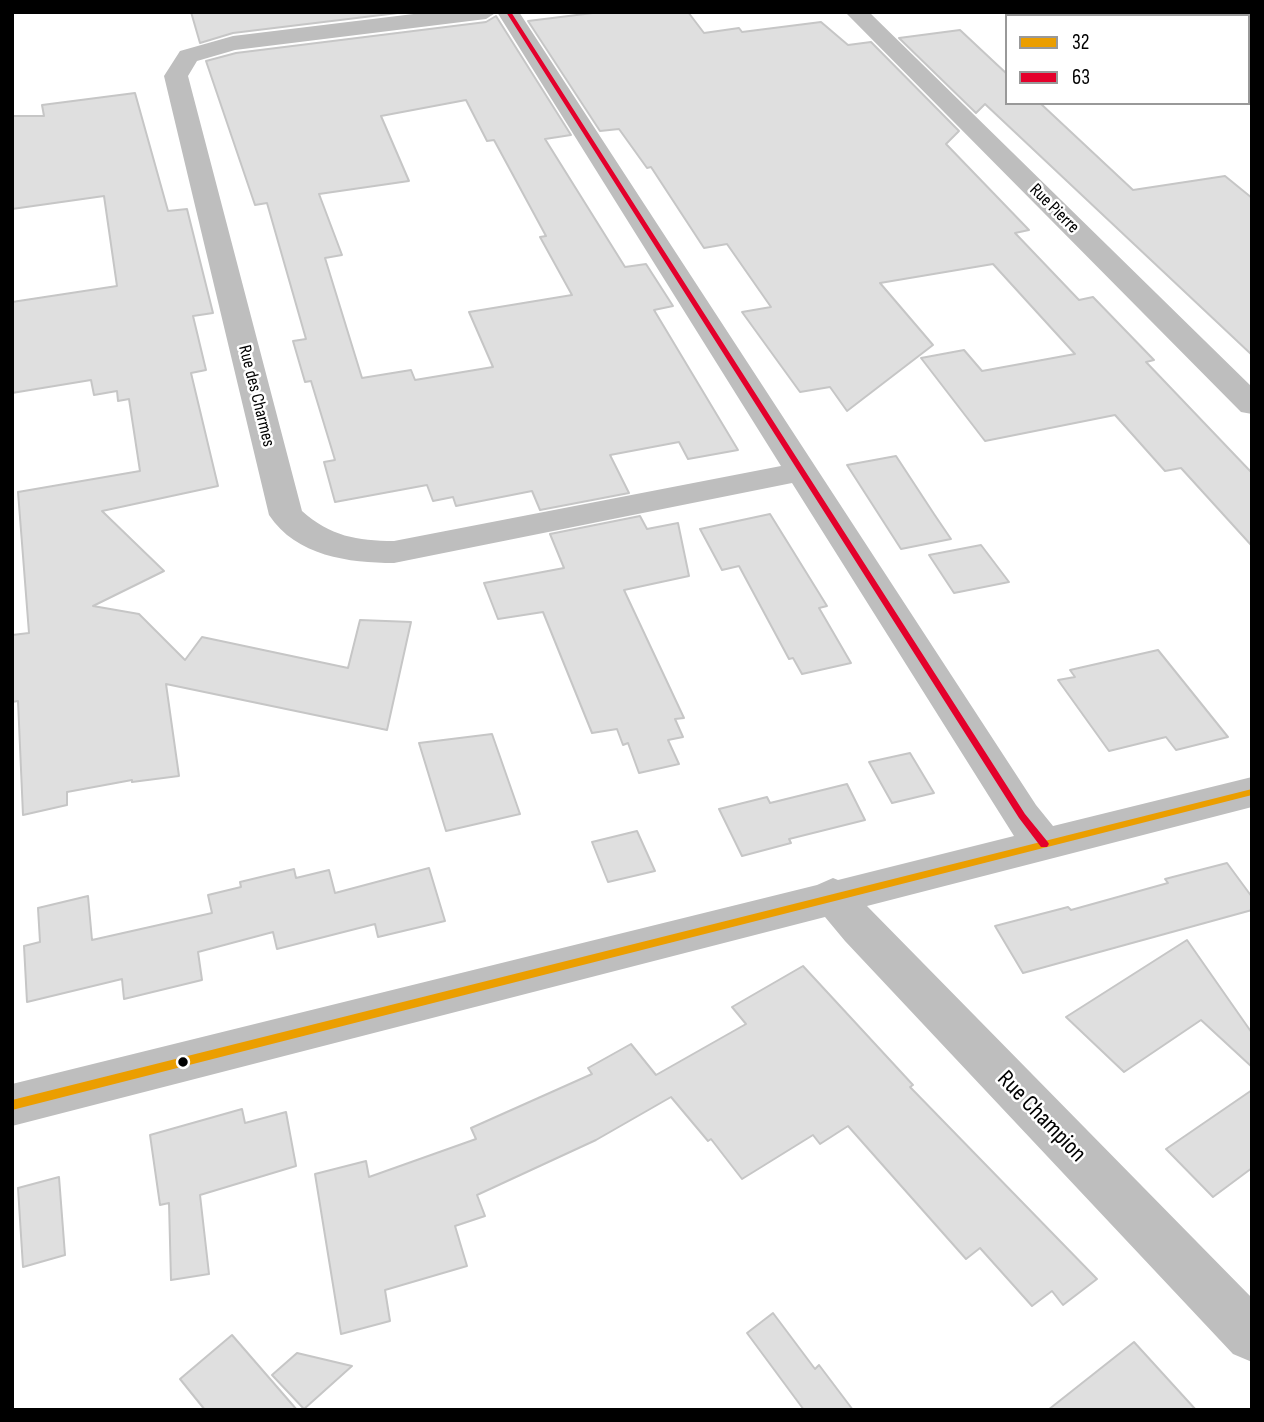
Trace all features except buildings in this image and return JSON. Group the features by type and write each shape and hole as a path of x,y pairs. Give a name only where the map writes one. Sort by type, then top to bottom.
{"street":[{"name":"Rue des Charmes","path":"486,12 233,43 188,56 176,76 286,515 306,534 354,553 394,552 799,472"},
{"path":"508,12 799,472 1022,816 1044,844"},
{"name":"Rue Pierre","path":"856,12 1252,405"},
{"path":"12,1105 834,895 1252,792"},
{"name":"Rue Champion","path":"834,895 860,929 1252,1336"}],"transit line":[{"name":"63","path":"508,12 1022,816 1044,844"},
{"name":"32","path":"12,1105 1252,792"}]}
